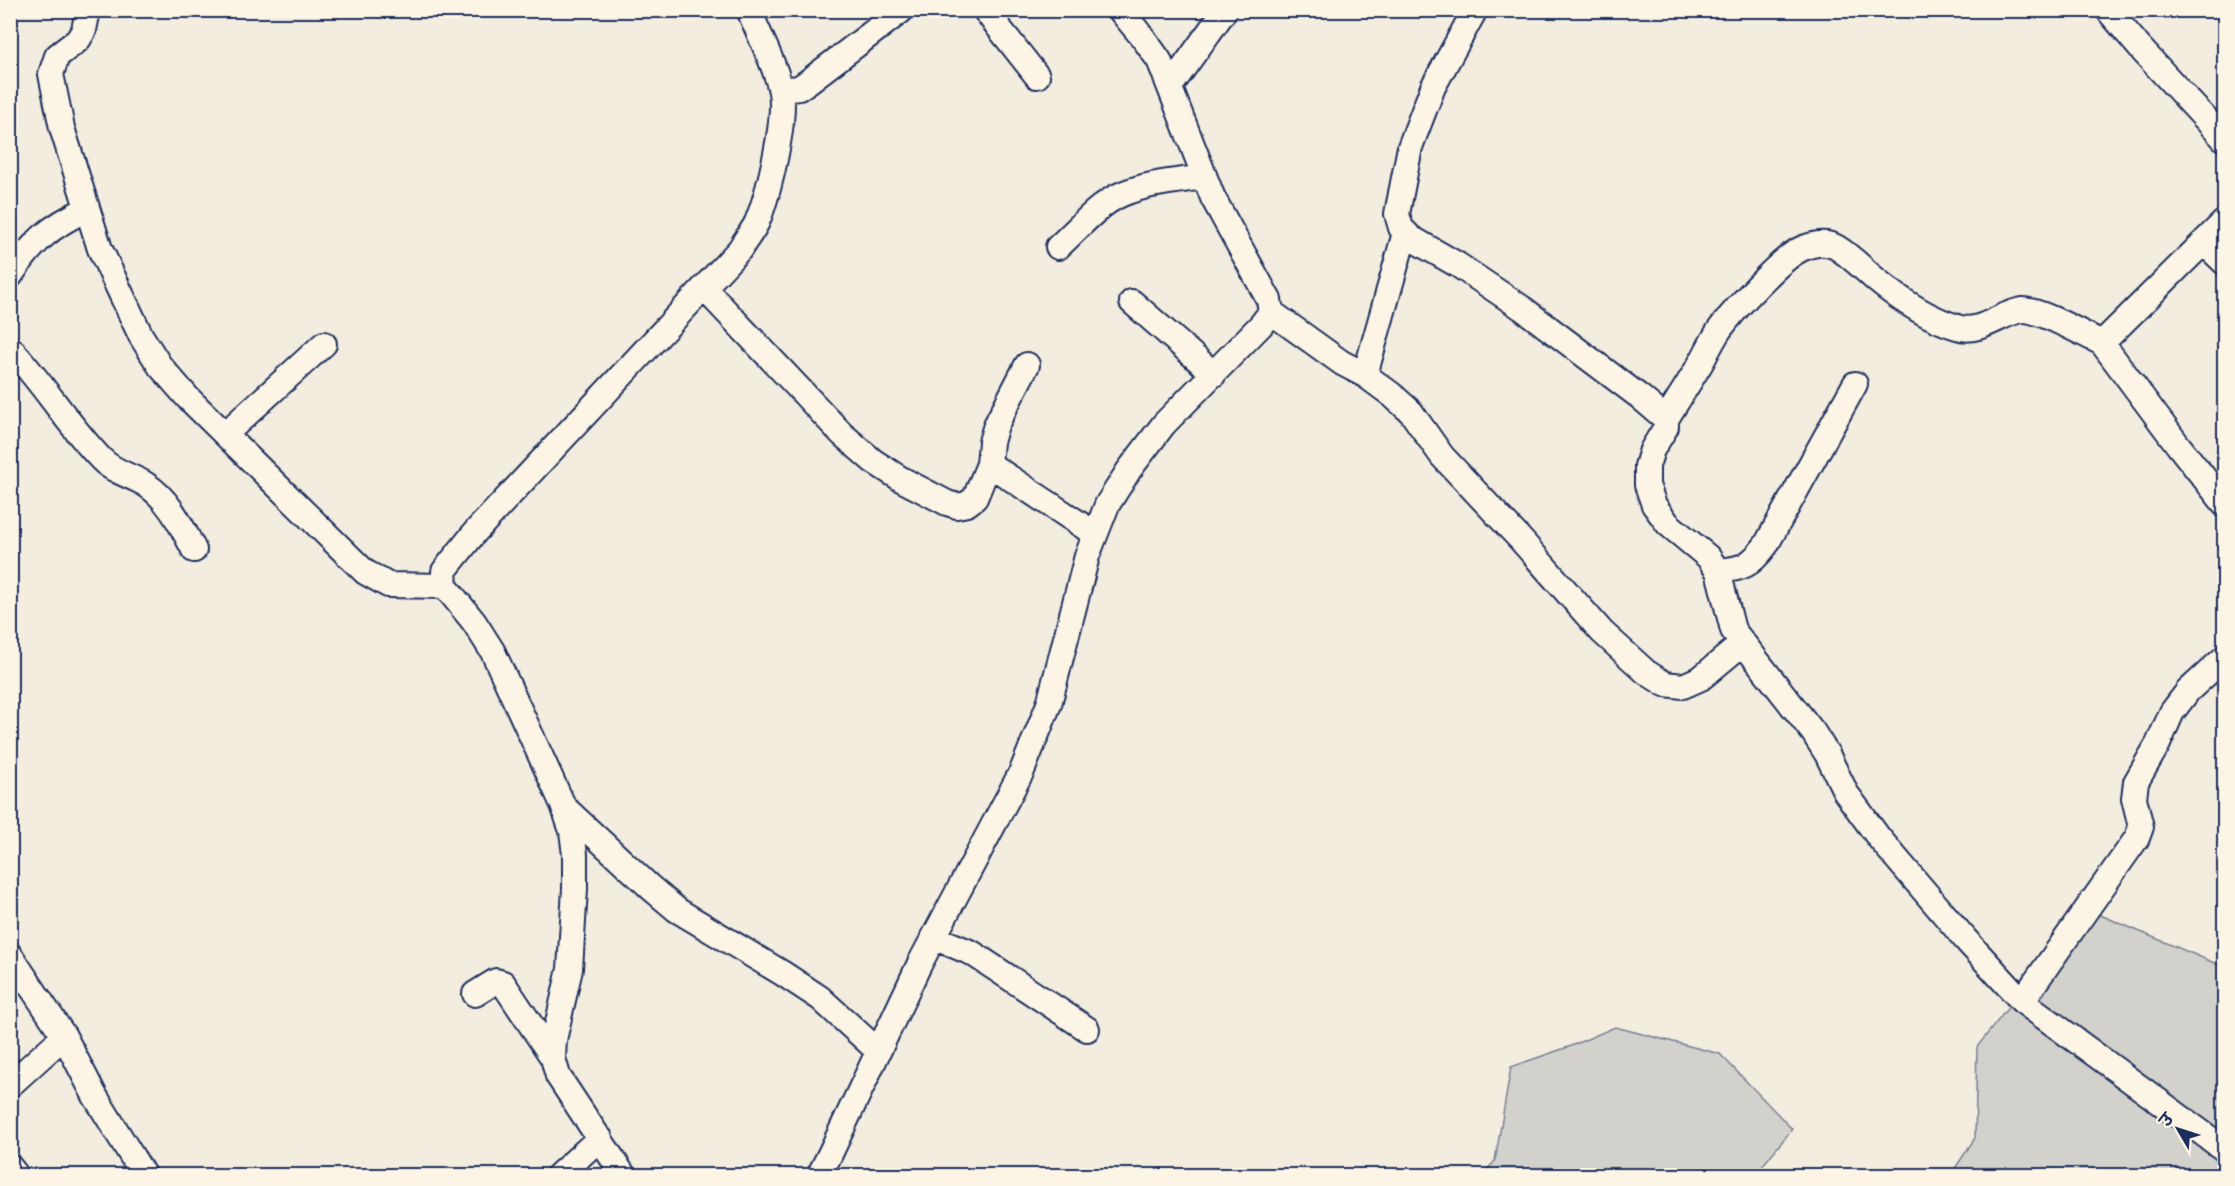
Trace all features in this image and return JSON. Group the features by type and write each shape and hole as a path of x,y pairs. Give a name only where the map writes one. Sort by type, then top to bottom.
{"street":[{"path":"88,10 84,30 78,40 57,56 51,74 62,128 100,249 141,336 167,374 365,572 377,580 399,586 445,586"},
{"path":"553,1058 554,1040 570,969 575,855 572,831 563,805 493,652 474,622 445,586 444,571 454,556 740,249 756,223 766,194 780,132 782,106 781,90 749,10"},
{"path":"781,90 790,90 804,85 902,10"},
{"path":"985,10 1037,76"},
{"path":"819,1176 933,937 1022,771 1049,704 1087,556 1107,505 1129,470 1164,424 1262,325 1271,312 1269,300 1213,198 1159,60 1120,10"},
{"path":"1170,87 1225,10"},
{"path":"1475,10 1433,87 1410,147 1397,214 1401,228 1411,238 1458,265 1522,308 1647,402 1666,419"},
{"path":"2108,10 2224,139"},
{"path":"1058,247 1097,211 1120,195 1140,188 1204,177"},
{"path":"10,276 41,237 62,221 87,208"},
{"path":"2102,343 2224,222"},
{"path":"1365,375 1405,233"},
{"path":"2224,503 2102,343 2036,312 2024,310 2007,314 1979,327 1960,328 1932,317 1898,296 1848,255 1823,243 1799,249 1779,266 1718,331 1666,419 1666,427 1652,450 1647,466 1647,485 1654,506 1668,524 1707,557 1718,571 1733,630 1813,732 1827,754 1846,793 1879,838 1966,940 2022,1000 2224,1149"},
{"path":"2204,243 2224,262"},
{"path":"704,288 842,434 873,461 902,479 957,506 967,504 975,498 989,464 991,442 996,425 1027,365"},
{"path":"1132,302 1214,374"},
{"path":"1271,312 1342,363 1365,375 1412,412 1442,456 1521,540 1602,632 1646,672 1665,684 1683,686 1701,678 1743,643"},
{"path":"225,434 324,344"},
{"path":"10,348 103,462 122,474 144,483 160,495 174,513 194,550"},
{"path":"1718,571 1736,570 1746,566 1766,545 1855,384"},
{"path":"989,464 1095,534"},
{"path":"2022,1000 2137,838 2140,827 2134,798 2136,782 2158,744 2172,712 2188,691 2224,658"},
{"path":"563,805 677,910 819,998 878,1051"},
{"path":"933,937 972,953 1087,1029"},
{"path":"10,955 64,1036 95,1096 144,1176"},
{"path":"475,994 496,981 503,983 553,1058 558,1076 624,1176"},
{"path":"10,1085 64,1036"},
{"path":"558,1176 600,1138"},
{"path":"10,1167 17,1176"}],"shaded area":[{"path":"2086,909 2224,967 2224,1175 1950,1176 1975,1138 1977,1047"},
{"path":"1615,1027 1720,1054 1792,1129 1755,1175 1482,1175 1495,1161 1511,1067 1571,1046"}]}
